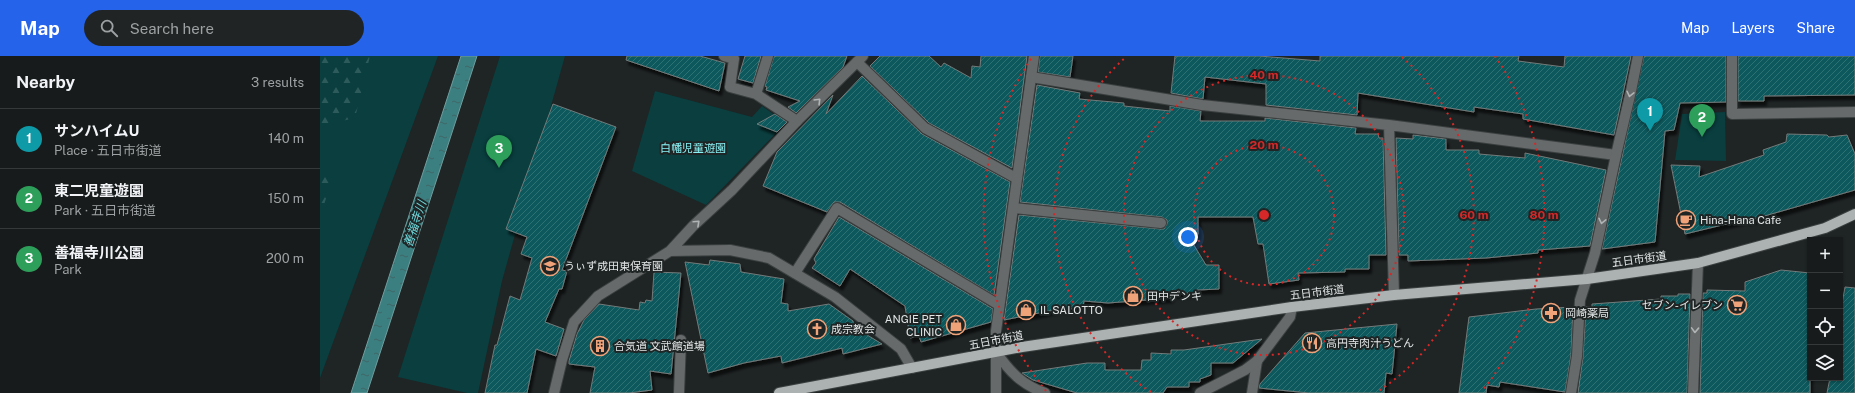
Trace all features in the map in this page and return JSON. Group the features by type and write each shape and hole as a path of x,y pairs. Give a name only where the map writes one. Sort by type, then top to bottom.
{"main road":[{"name":"五日市街道","path":"779,393 996,352 1292,307 1394,295 1587,279 1698,263 1825,228 1855,214"}],"street":[{"path":"724,56 734,59 730,87 756,94 798,121"},
{"path":"756,94 768,56"},
{"path":"996,393 996,331 1034,56"},
{"path":"1571,393 1577,356 1580,300 1595,252 1638,56"},
{"path":"1732,56 1732,114 1855,112"},
{"path":"554,393 562,360 574,322 598,296 670,251 693,226 732,190 860,59 925,128 1016,178"},
{"path":"1031,76 1202,104 1616,155"},
{"path":"1389,126 1394,295"},
{"path":"795,273 837,208 999,305"},
{"path":"1013,208 1161,223"},
{"path":"670,251 730,250 769,258 834,297 901,348 912,368"},
{"path":"1693,393 1698,263"},
{"path":"1200,393 1245,370 1257,361 1290,317 1292,307"},
{"path":"679,393 681,340"},
{"path":"996,352 1010,372 1033,389 1045,393"},
{"path":"1252,393 1257,361"}],"green space":[{"path":"320,56 438,56 320,378"},
{"path":"320,56 370,56 355,118 320,126"},
{"path":"500,56 565,56 502,281 478,393 467,393 398,377"},
{"name":"白幡児童遊園","path":"655,91 752,117 762,106 786,123 706,205 632,171"},
{"path":"1725,112 1726,161 1675,160 1682,114"},
{"path":"320,174 332,180 320,217"}],"water":[{"name":"善福寺川","path":"461,56 477,56 367,393 351,393"}],"building":[{"path":"627,56 700,56 725,63 719,91 626,60"},
{"path":"745,56 761,56 753,83 738,79"},
{"path":"774,56 847,56 843,67 796,113 788,107 800,101 766,90 767,87 765,86"},
{"path":"880,56 929,56 941,67 944,63 971,78 972,66 980,67 981,56 1027,56 1012,168 929,123 870,66"},
{"path":"1040,56 1073,56 1070,77 1038,72"},
{"path":"1175,56 1259,56 1320,61 1320,56 1519,56 1518,61 1564,67 1565,56 1631,56 1614,135 1523,119 1523,114 1474,107 1474,112 1358,93 1357,115 1266,105 1266,84 1205,77 1203,99 1171,93"},
{"path":"1644,56 1726,56 1726,102 1680,103 1674,130 1665,131 1655,242 1602,249"},
{"path":"1738,56 1855,56 1855,95 1764,96 1764,101 1738,101"},
{"path":"862,76 922,134 1010,182 994,295 840,202 834,202 827,212 763,186 777,152 833,95 826,114"},
{"path":"1037,85 1080,93 1079,99 1124,103 1124,106 1170,111 1170,106 1201,111 1200,121 1265,121 1265,118 1356,128 1355,134 1378,134 1379,138 1383,138 1386,255 1369,255 1369,269 1345,269 1345,272 1298,273 1299,280 1269,284 1263,244 1258,244 1253,217 1198,217 1198,234 1192,242 1206,265 1219,265 1219,289 1197,290 1197,293 1171,294 1171,298 1108,303 1084,301 1083,307 1064,310 1064,308 1004,320 1019,215 1160,229 1164,229 1167,224 1167,220 1162,217 1020,202"},
{"path":"553,104 616,127 562,270 567,271 562,289 559,289 545,322 564,329 556,356 536,349 527,393 485,393 495,345 497,345 510,296 520,300 532,258 521,254 527,237 506,229"},
{"path":"775,114 787,122 777,132 757,124"},
{"path":"1787,134 1827,135 1829,137 1847,135 1855,154 1855,190 1747,221 1747,219 1685,234 1671,165 1700,166 1699,177 1764,155 1763,150 1786,142"},
{"path":"1413,135 1446,139 1446,150 1479,150 1479,154 1525,158 1525,153 1606,170 1590,246 1538,250 1538,253 1486,258 1408,261 1408,255 1399,255 1396,138 1413,139"},
{"path":"839,217 993,309 991,322 921,342 919,336 910,338 905,306 850,269 840,286 812,268 816,263 814,259"},
{"path":"710,260 740,264 741,272 784,279 781,303 788,304 788,311 829,304 853,321 854,327 882,344 843,354 842,348 782,363 781,356 744,363 708,373 685,262 709,265"},
{"path":"1781,270 1807,273 1807,381 1810,381 1810,393 1700,393 1703,293 1707,293 1707,290 1745,291 1745,282"},
{"path":"654,272 681,273 671,374 650,371 652,390 629,393 590,393 595,367 569,364 577,334 584,320 599,304 639,310 640,302 645,303 646,300 652,301"},
{"path":"1845,287 1855,288 1855,393 1827,393 1829,381 1843,381 1843,298"},
{"path":"1678,294 1690,294 1687,393 1578,393 1583,357 1586,307 1592,307 1592,304 1661,299 1661,296 1678,296"},
{"path":"1573,307 1571,355 1565,392 1500,382 1499,387 1487,385 1486,393 1459,393 1469,317 1536,309"},
{"path":"1397,324 1392,374 1386,373 1384,393 1309,393 1259,388 1260,384 1305,333"},
{"path":"1262,339 1233,363 1211,363 1211,375 1200,379 1200,382 1189,382 1189,387 1167,387 1163,393 1077,393 1033,380 1022,373 1087,363 1105,363 1105,370 1141,370 1142,360 1151,360 1151,353 1171,354 1171,350 1184,350"}],"place":[{"name":"サンハイムU","path":"1650,131"},
{"name":"東二児童遊園","path":"1702,137"},
{"name":"善福寺川公園","path":"499,168"},
{"name":"Hina-Hana Cafe","path":"1686,220"},
{"name":"うぃず成田東保育園","path":"550,266"},
{"name":"田中デンキ","path":"1133,296"},
{"name":"セブン-イレブン","path":"1737,305"},
{"name":"IL SALOTTO","path":"1026,310"},
{"name":"岡崎薬局","path":"1551,313"},
{"name":"ANGIE PET CLINIC","path":"956,325"},
{"name":"成宗教会","path":"817,329"},
{"name":"高円寺肉汁うどん","path":"1312,343"},
{"name":"合気道 文武館道場","path":"600,346"}]}
